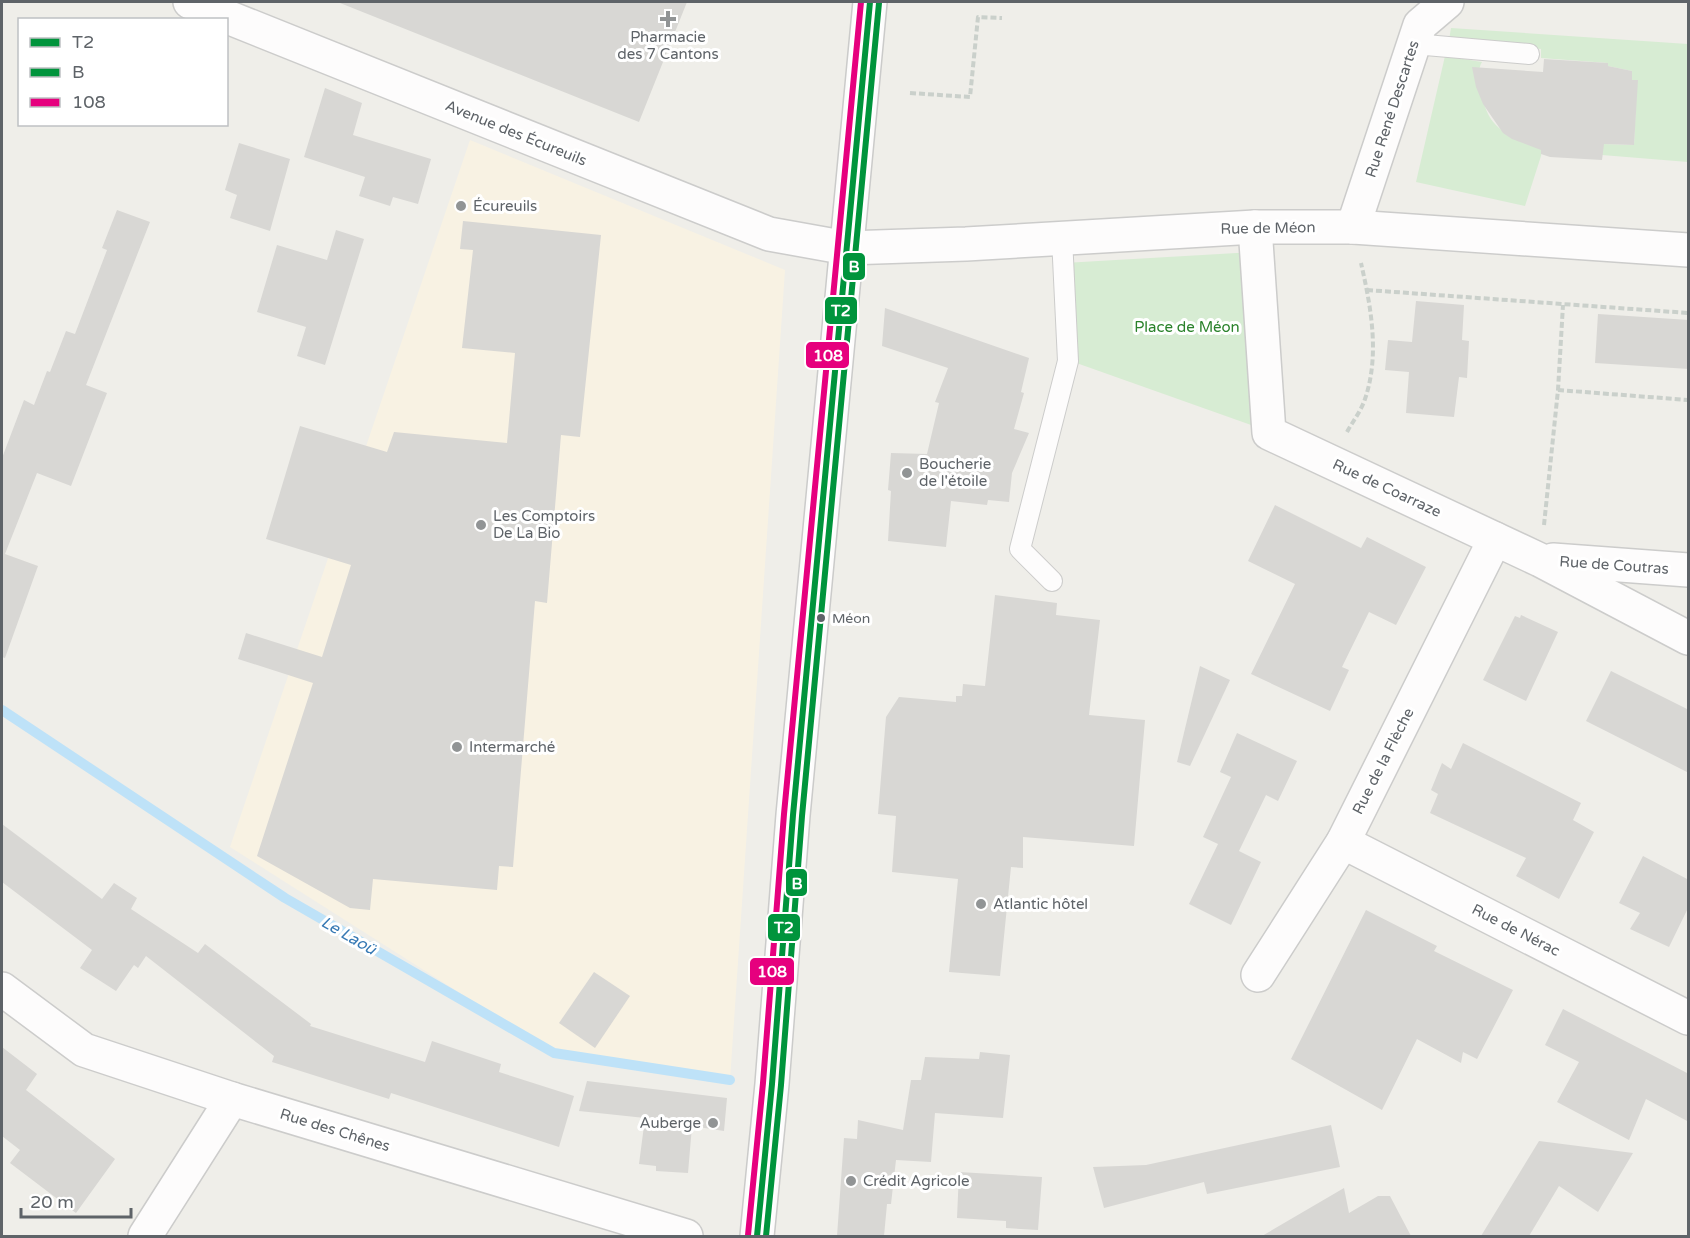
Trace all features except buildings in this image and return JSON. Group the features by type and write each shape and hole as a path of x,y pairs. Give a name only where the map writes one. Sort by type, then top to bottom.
{"street":[{"name":"Avenue des Écureuils","path":"190,2 769,234 847,248"},
{"path":"757,1236 772,1084 793,815 870,2"},
{"name":"Rue René Descartes","path":"1353,227 1420,25 1447,2"},
{"name":"Rue de Méon","path":"847,248 966,244 1256,227 1353,227 1689,249"},
{"name":"Rue de Coarraze","path":"1256,227 1269,433 1540,560 1689,638"},
{"name":"Rue de la Flèche","path":"1258,975 1342,842 1495,539"},
{"name":"Rue de Coutras","path":"1540,560 1689,570"},
{"name":"Rue de Nérac","path":"1342,842 1689,1018"},
{"name":"Rue des Chênes","path":"2,989 84,1050 232,1099 686,1236"},
{"path":"145,1236 232,1099"}],"lane":[{"path":"1414,44 1529,54"},
{"path":"1052,580 1020,549 1068,362 1062,238"}],"path":[{"path":"910,93 970,97 978,17 1002,18"},
{"path":"1331,462 1364,401 1372,368 1372,318 1353,227"},
{"path":"1367,290 1689,313"},
{"path":"1540,560 1558,390 1563,304"},
{"path":"1558,390 1689,400"}],"shaded area":[{"path":"470,140 785,270 730,1080 556,1054 230,847"}],"green space":[{"path":"1451,28 1688,44 1688,162 1602,155 1603,144 1634,145 1637,81 1632,80 1632,71 1608,66 1608,63 1541,58 1541,49 1449,40"},
{"path":"1445,56 1482,62 1479,71 1481,89 1488,114 1494,123 1519,139 1542,147 1525,206 1416,182"},
{"name":"Place de Méon","path":"1254,252 1268,431 1068,360 1064,263"}],"waterway":[{"name":"Le Laoü","path":"2,710 285,898 554,1053 730,1080"}],"transit line":[{"name":"108","path":"748,1235 763,1083 784,814 861,2"},
{"name":"T2","path":"757,1236 772,1084 793,815 870,2"},
{"name":"B","path":"766,1236 781,1085 802,816 879,3"}],"place":[{"name":"Pharmacie des 7 Cantons","path":"668,19"},
{"name":"Écureuils","path":"461,206"},
{"name":"Boucherie de l'étoile","path":"907,473"},
{"name":"Les Comptoirs De La Bio","path":"481,525"},
{"name":"Méon","path":"821,618"},
{"name":"Intermarché","path":"457,747"},
{"name":"Atlantic hôtel","path":"981,904"},
{"name":"Auberge","path":"713,1123"},
{"name":"Crédit Agricole","path":"851,1181"}]}
